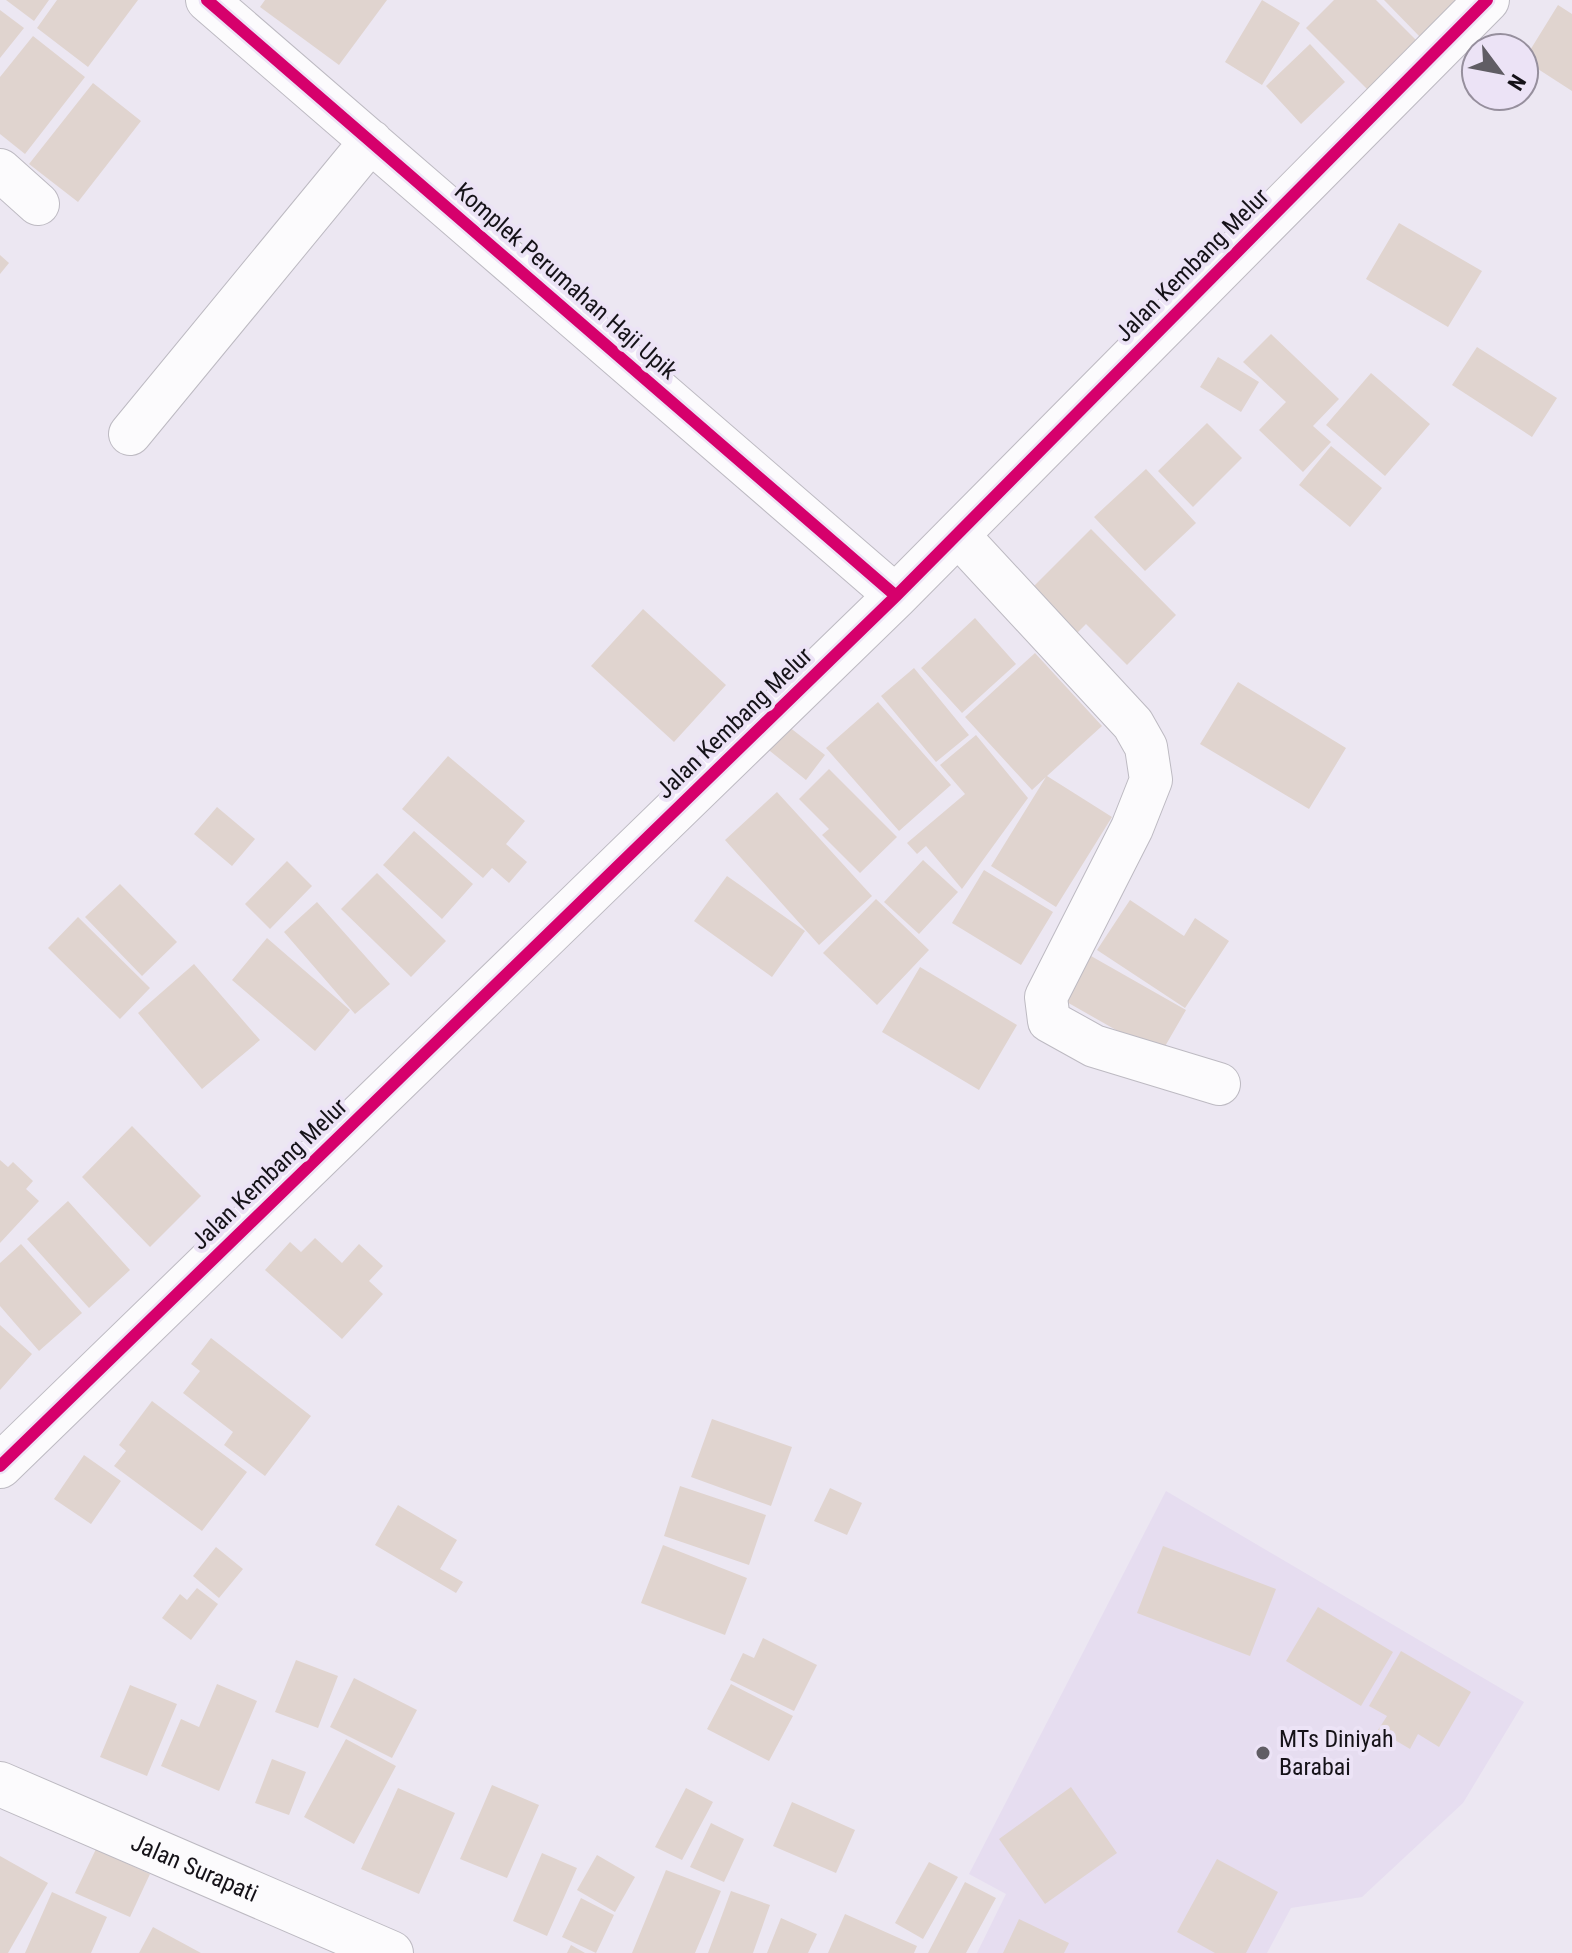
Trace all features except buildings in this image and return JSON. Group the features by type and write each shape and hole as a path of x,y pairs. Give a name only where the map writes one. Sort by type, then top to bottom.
{"street":[{"name":"Komplek Perumahan Haji Upik","path":"207,0 896,596"},
{"name":"Jalan Kembang Melur","path":"0,1466 896,596 1487,0"},
{"path":"130,434 371,141"},
{"path":"0,170 38,204"},
{"path":"957,534 1133,724 1146,747 1151,780 1132,828 1046,997 1049,1021 1094,1046 1219,1084"},
{"name":"Jalan Surapati","path":"0,1784 391,1953"}],"shaded area":[{"name":"MTs Diniyah Barabai","path":"1166,1491 1524,1702 1463,1803 1362,1897 1291,1908 1267,1953 977,1953 1006,1894 969,1874"}],"cycle path":[{"path":"207,0 896,596"},
{"path":"0,1466 896,596 1487,0"}],"place":[{"name":"MTs Diniyah Barabai","path":"1263,1753"}]}
